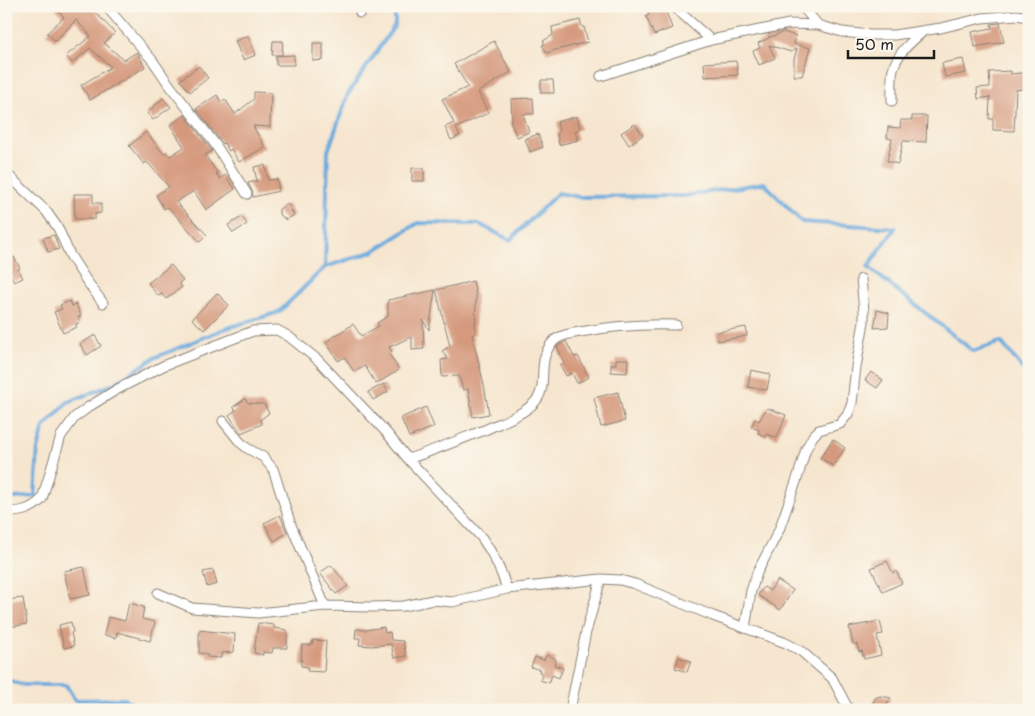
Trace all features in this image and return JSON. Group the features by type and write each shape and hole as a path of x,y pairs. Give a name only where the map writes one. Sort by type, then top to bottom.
{"street":[{"path":"106,6 153,61 215,144 247,194"},
{"path":"673,6 710,40"},
{"path":"802,6 818,25"},
{"path":"601,76 710,40 789,24 818,25 842,32 870,35 894,35 941,28 982,18 1016,15 1029,17"},
{"path":"892,101 893,69 910,42 926,30"},
{"path":"6,173 46,211 58,228 70,255 103,303"},
{"path":"745,628 751,591 757,573 779,530 806,449 813,436 819,430 840,424 845,420 852,403 864,322 861,279"},
{"path":"408,459 454,443 499,423 533,404 542,390 545,356 552,343 559,337 602,328 648,324 676,325"},
{"path":"6,512 27,510 37,505 42,499 46,491 61,436 75,417 116,390 165,365 253,331 277,330 298,343 318,360 386,431 408,459 482,538 492,552 507,589"},
{"path":"223,421 240,442 263,456 273,469 291,525 325,606"},
{"path":"570,710 586,632 601,579"},
{"path":"158,594 192,608 258,613 325,606 372,608 404,606 433,600 452,602 507,589 601,579 620,580 635,584 786,643 807,656 832,678 849,710"}],"building":[{"path":"53,6 89,6 115,33 104,43 124,60 137,52 145,67 90,100 81,85 111,67 90,48 72,63 66,56 91,36 76,20 55,41 47,33 64,17"},
{"path":"646,6 664,6 672,28 654,35 646,16 649,15"},
{"path":"580,20 588,42 547,53 542,45 545,44 543,41 553,35 552,27"},
{"path":"1000,23 1004,42 975,47 972,32 992,28 991,24"},
{"path":"783,32 796,36 794,44 810,48 802,76 794,76 794,59 797,48 791,52 769,45 775,58 759,65 753,51 760,48 758,43 769,38 769,36 771,37"},
{"path":"248,36 256,55 243,60 235,41"},
{"path":"273,41 283,41 282,55 272,55"},
{"path":"494,41 511,72 478,92 488,113 456,128 460,136 451,140 445,127 454,123 442,99 468,87 454,64"},
{"path":"313,43 323,43 323,60 313,61"},
{"path":"294,55 294,65 276,65 276,56"},
{"path":"963,59 966,73 945,77 942,63"},
{"path":"736,61 738,75 705,77 704,63"},
{"path":"199,66 208,78 190,92 180,80"},
{"path":"1011,71 1011,74 1029,72 1029,88 1016,90 1014,131 993,130 993,119 989,119 990,97 978,99 977,88 990,87 989,72"},
{"path":"541,80 553,80 554,93 541,93"},
{"path":"254,92 271,93 270,127 253,126 265,147 239,162 231,149 229,151 196,109 217,95 221,102 225,99 235,114 254,99"},
{"path":"163,98 171,107 153,120 147,113"},
{"path":"533,98 534,114 523,114 529,132 517,137 510,121 512,120 511,99"},
{"path":"185,115 212,151 205,155 218,174 216,175 220,179 225,175 235,189 206,210 194,191 176,202 207,235 200,242 168,207 164,209 156,195 169,187 147,162 144,164 129,146 146,132 164,154 166,152 170,156 184,147 170,125"},
{"path":"577,116 580,129 575,131 578,140 559,145 557,122"},
{"path":"912,116 927,116 926,142 903,141 898,164 887,161 892,139 887,138 888,127 900,128 901,120 912,120"},
{"path":"635,124 643,135 629,145 621,133"},
{"path":"538,134 543,147 530,152 525,139"},
{"path":"265,165 268,180 277,179 279,191 253,197 248,183 257,181 254,167"},
{"path":"412,168 424,168 424,181 412,181"},
{"path":"74,194 93,194 93,203 101,203 101,213 95,214 95,219 75,219"},
{"path":"288,204 294,215 286,220 279,214 279,209"},
{"path":"242,217 247,224 233,233 228,225"},
{"path":"54,235 59,249 48,252 43,238"},
{"path":"14,257 23,278 14,282 6,267 6,262"},
{"path":"171,265 183,280 179,283 182,287 166,299 162,294 158,296 148,283"},
{"path":"473,281 476,295 475,334 472,335 489,414 473,417 468,389 463,390 459,376 442,377 441,360 448,359 442,351 450,346 436,290"},
{"path":"435,290 429,330 423,320 424,349 412,350 412,337 389,347 392,352 389,354 399,370 376,384 365,366 354,372 345,357 338,361 326,342 353,324 361,336 379,326 377,323 388,316 388,300"},
{"path":"217,293 229,305 204,330 192,319"},
{"path":"70,301 72,306 76,304 81,316 78,317 80,322 76,324 77,327 63,333 54,312 62,309 60,305"},
{"path":"877,310 889,313 888,327 874,328"},
{"path":"746,327 747,336 718,341 717,332"},
{"path":"95,335 101,346 87,355 80,344"},
{"path":"566,341 574,357 578,356 589,377 577,383 572,373 566,376 560,365 564,363 557,347"},
{"path":"616,359 628,359 627,373 611,372 611,364 616,364"},
{"path":"751,370 770,374 767,390 748,387"},
{"path":"871,372 883,380 877,388 865,380"},
{"path":"384,384 388,392 373,400 368,392"},
{"path":"618,392 625,421 601,427 594,398"},
{"path":"245,399 248,403 264,404 269,413 260,420 262,424 241,433 229,415 236,410 233,407"},
{"path":"426,407 434,427 409,437 401,418"},
{"path":"767,408 786,415 777,438 767,434 766,437 758,433 759,430 751,427 755,419 759,421"},
{"path":"833,439 845,448 833,466 820,458"},
{"path":"280,515 287,533 274,541 264,523"},
{"path":"887,561 893,573 896,571 902,583 883,592 871,568"},
{"path":"331,565 348,586 336,594 320,573"},
{"path":"84,567 90,595 70,599 64,571"},
{"path":"213,570 217,584 207,587 203,572"},
{"path":"777,580 793,590 780,610 758,595 764,587 770,591"},
{"path":"23,598 27,624 10,627 6,600"},
{"path":"129,603 144,607 142,619 155,622 150,641 117,632 116,638 104,635 108,617 125,621"},
{"path":"880,621 883,634 877,635 881,655 864,659 862,651 859,652 857,644 853,644 849,627"},
{"path":"71,622 74,646 64,648 59,625"},
{"path":"258,623 274,625 274,628 287,630 287,648 273,648 272,653 263,652 263,655 254,653"},
{"path":"384,627 385,633 390,632 391,640 403,641 406,656 394,658 391,644 359,645 360,638 355,638 356,629 366,630"},
{"path":"199,630 235,634 234,652 221,653 221,658 207,657 207,654 199,653"},
{"path":"313,640 326,641 324,672 307,671 308,667 301,666 302,645 312,645"},
{"path":"547,655 556,659 554,665 563,668 559,678 552,675 549,683 540,680 543,674 539,672 540,670 531,667 535,657 544,660"},
{"path":"679,657 691,661 687,672 675,668"},
{"path":"880,696 891,698 885,708 878,710 873,703 875,698"}],"waterway":[{"path":"6,499 35,496 38,449 44,427 68,402 116,383 154,358 224,329 279,312 325,267 328,151 348,94 395,25 395,6"},
{"path":"325,267 372,252 418,223 479,224 510,240 558,193 579,197 684,196 764,183 802,222 895,228 868,267 973,351 1001,342 1029,376"},
{"path":"6,680 24,685 66,685 75,700 125,699 140,710"}]}
